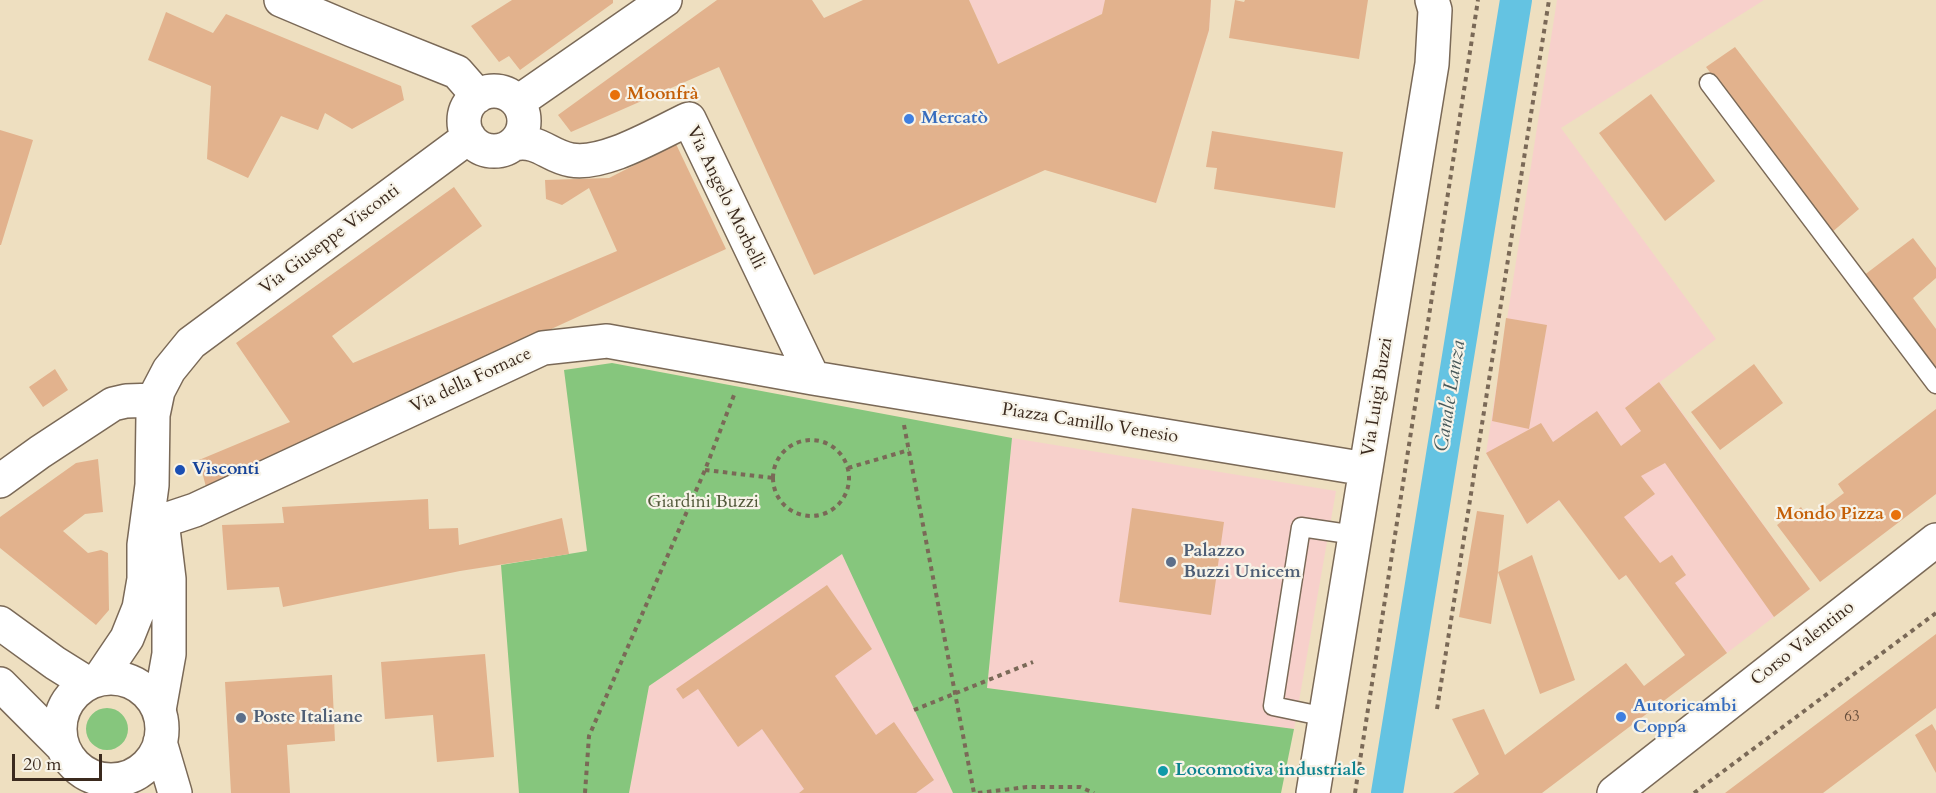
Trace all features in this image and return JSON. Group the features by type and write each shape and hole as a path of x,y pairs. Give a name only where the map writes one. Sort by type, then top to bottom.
{"street":[{"path":"281,0 457,72 478,96"},
{"path":"518,102 665,0"},
{"name":"Via Luigi Buzzi","path":"1313,793 1432,64 1435,10 1432,0"},
{"path":"495,91 518,102 522,110 524,128 514,144 505,149 485,150 469,137 466,128 466,110 478,96 495,91"},
{"name":"Via Angelo Morbelli","path":"514,144 527,142 572,160 598,159 608,157 689,119 813,378"},
{"name":"Via Giuseppe Visconti","path":"155,521 152,485 153,415 156,400 169,370 191,343 469,137"},
{"name":"Via della Fornace","path":"155,521 195,510 543,348 607,341 813,378"},
{"name":"Piazza Camillo Venesio","path":"813,378 1366,469"},
{"path":"0,481 113,404 156,400"},
{"path":"155,521 169,579 169,654 159,710 162,726 160,742 153,758 141,770 125,778 95,784 69,759 63,747 60,732 61,717 66,704 75,692 93,681 127,638 139,608 144,579 144,545 155,521"},
{"name":"Corso Valentino","path":"1614,793 1936,540"},
{"path":"0,623 55,663 93,681 114,678 141,687 159,710"},
{"path":"0,684 63,747"},
{"path":"160,742 176,793"}],"lane":[{"path":"1708,83 1936,384"},
{"path":"1326,717 1273,706 1301,527 1355,535"}],"path":[{"path":"1355,793 1478,0"},
{"path":"1437,710 1549,0"},
{"path":"585,793 589,736 705,470 745,366"},
{"path":"898,392 976,793 1027,787 1080,787 1094,793"},
{"path":"812,440 824,442 835,448 848,468 849,481 846,494 828,512 803,515 791,510 781,502 775,490 773,478 775,465 780,455 801,441 812,440"},
{"path":"848,468 909,450"},
{"path":"705,470 773,478"},
{"path":"1694,793 1936,613"},
{"path":"914,710 1033,662"}],"shaded area":[{"path":"969,0 1211,0 1209,30 1156,203 1063,174 1102,14 998,64"},
{"path":"1557,0 1764,0 1561,128 1716,339 1660,382 1810,589 1727,653 1713,633 1685,655 1626,575 1619,580 1560,500 1527,524 1486,453"},
{"path":"1012,438 1336,491 1294,729 987,688"},
{"path":"843,553 953,793 629,793 649,686"}],"green space":[{"name":"Giardini Buzzi","path":"612,363 1012,438 987,688 1294,729 1281,793 953,793 842,554 649,686 629,793 519,793 501,565 587,551 564,370"},
{"path":"107,708 115,709 122,714 127,721 127,737 122,744 115,749 107,750 99,749 92,744 87,737 86,729 87,721 92,714 99,709"}],"building":[{"path":"512,0 613,0 613,3 520,70 509,56 499,62 471,26"},
{"name":"Mercatò","path":"717,0 812,0 824,18 863,0 969,0 998,64 1102,14 1105,0 1211,0 1209,30 1156,203 1045,170 814,275 719,67 571,132 558,115"},
{"path":"1235,0 1244,2 1245,0 1368,0 1359,59 1229,38"},
{"path":"166,12 213,33 226,14 401,86 404,100 352,129 325,113 318,130 281,116 248,178 207,159 211,86 148,60"},
{"path":"1735,47 1859,209 1831,233 1706,67"},
{"path":"1651,94 1715,181 1665,221 1599,133"},
{"path":"0,130 33,140 1,245 0,245"},
{"path":"1212,131 1343,152 1335,208 1214,189 1217,168 1206,167"},
{"path":"676,144 726,249 206,487 199,460 290,422 236,343 454,187 482,226 332,336 353,363 617,251 589,188 562,205 546,199 545,180 609,178"},
{"path":"1913,238 1936,268 1936,278 1913,298 1936,329 1936,374 1863,276"},
{"path":"1506,318 1547,325 1529,429 1492,421"},
{"path":"1754,364 1783,403 1720,450 1691,412"},
{"path":"55,369 68,390 43,407 29,387"},
{"path":"1659,382 1810,589 1774,617 1665,463 1641,476 1655,494 1624,517 1660,563 1672,555 1686,575 1675,583 1727,653 1542,793 1453,793 1479,774 1452,719 1484,709 1505,755 1626,663 1644,686 1685,655 1626,575 1619,580 1559,500 1527,524 1486,453 1541,423 1553,442 1597,411 1621,446 1641,431 1625,408"},
{"path":"1936,409 1936,494 1820,582 1777,525 1801,507 1809,519 1844,493 1838,484"},
{"path":"98,459 103,512 85,514 63,531 88,553 101,550 108,553 109,610 96,625 0,548 0,517 76,463"},
{"path":"428,499 429,529 458,528 459,545 562,518 569,554 460,571 283,607 279,587 227,590 222,525 284,523 282,507"},
{"name":"Palazzo Buzzi Unicem","path":"1132,508 1224,522 1211,615 1119,602"},
{"path":"1477,511 1504,515 1491,624 1459,617"},
{"path":"1532,555 1575,680 1540,694 1498,572"},
{"path":"827,585 872,649 835,676 876,735 894,722 934,780 916,793 799,793 804,789 762,729 738,747 698,689 683,699 676,689"},
{"path":"1936,634 1936,708 1823,793 1725,793"},
{"path":"485,654 494,757 437,762 433,715 385,719 381,662"},
{"path":"332,675 335,741 287,745 290,793 231,793 225,682"},
{"path":"1932,724 1936,731 1936,773 1915,735"}],"waterway":[{"name":"Canale Lanza","path":"1387,793 1516,0"}],"place":[{"name":"Moonfrà","path":"615,95"},
{"name":"Mercatò","path":"909,119"},
{"name":"Visconti","path":"180,470"},
{"name":"Mondo Pizza","path":"1896,515"},
{"name":"Palazzo Buzzi Unicem","path":"1171,562"},
{"name":"Autoricambi Coppa","path":"1621,717"},
{"name":"Poste Italiane","path":"241,718"},
{"name":"Locomotiva industriale","path":"1163,771"}]}
